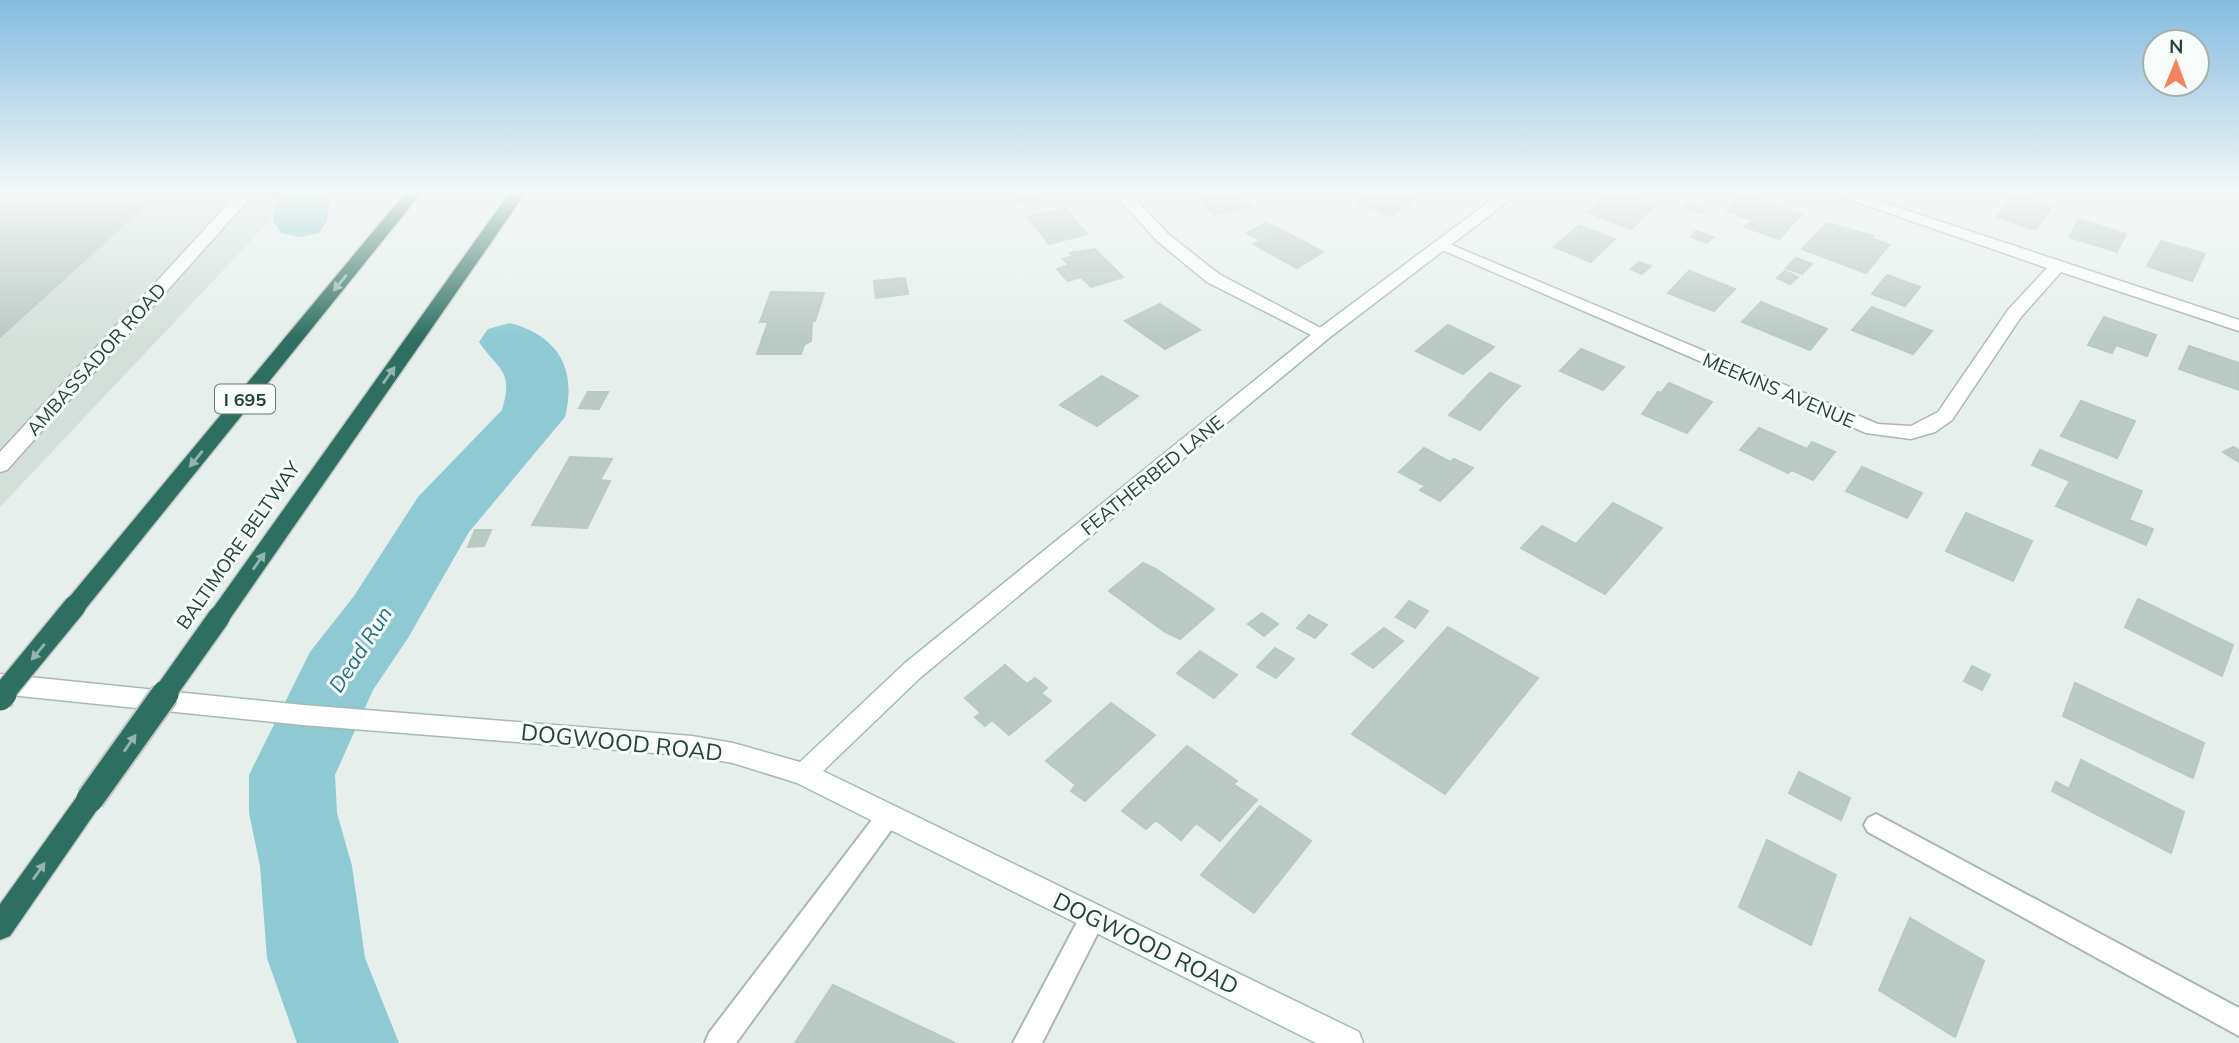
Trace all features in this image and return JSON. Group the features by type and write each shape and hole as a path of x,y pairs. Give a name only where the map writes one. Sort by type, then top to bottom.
{"highway":[{"name":"I 695","path":"0,697 374,241"},
{"name":"BALTIMORE BELTWAY","path":"0,927 484,241"}],"street":[{"name":"AMBASSADOR ROAD","path":"0,464 203,241"},
{"path":"1167,241 1213,278 1323,334"},
{"name":"FEATHERBED LANE","path":"804,774 913,670 1323,334 1448,241"},
{"path":"1982,241 2239,326"},
{"name":"MEEKINS AVENUE","path":"1441,246 1873,429 1914,434 1931,428 1945,416 2014,314 2058,266"},
{"name":"DOGWOOD ROAD","path":"0,684 303,715 680,745 733,753 804,774 1348,1043"}],"lane":[{"path":"719,1043 889,815"},
{"path":"1876,825 2239,1023"},
{"path":"1027,1043 1093,917"}],"shaded area":[{"path":"0,241 251,241 0,507"}],"building":[{"path":"0,241 106,241 0,337"},
{"path":"1260,241 1302,241 1323,252 1297,268 1253,244"},
{"path":"1561,241 1613,241 1591,262 1554,247"},
{"path":"1810,241 1878,241 1889,245 1866,273 1802,249"},
{"path":"2081,241 2123,241 2117,252"},
{"path":"2161,241 2205,254 2192,281 2147,266"},
{"path":"1095,249 1123,277 1091,287 1081,277 1068,281 1057,269 1069,265 1063,259 1073,256 1070,253"},
{"path":"1796,258 1812,264 1802,274 1786,268"},
{"path":"1639,262 1651,266 1642,274 1631,269"},
{"path":"1689,271 1735,289 1714,311 1668,293"},
{"path":"1785,271 1798,277 1790,284 1777,278"},
{"path":"1887,275 1920,287 1905,306 1872,294"},
{"path":"905,278 908,294 876,298 874,281"},
{"path":"771,292 824,293 815,321 812,321 811,341 804,345 801,354 757,354 768,322 760,322"},
{"path":"1761,302 1827,329 1810,350 1742,322"},
{"path":"1160,304 1200,330 1165,349 1125,321"},
{"path":"1872,307 1932,331 1913,354 1852,330"},
{"path":"2104,317 2156,335 2147,356 2116,345 2112,353 2088,345"},
{"path":"1448,325 1494,347 1463,374 1416,351"},
{"path":"2189,346 2239,363 2239,390 2179,369"},
{"path":"1581,349 1624,367 1603,390 1560,371"},
{"path":"1490,373 1520,386 1498,409 1467,396"},
{"path":"1102,376 1138,396 1097,426 1060,405"},
{"path":"1669,383 1712,402 1687,433 1642,414 1658,392 1661,393"},
{"path":"588,392 608,392 599,409 579,408"},
{"path":"1466,398 1497,411 1480,430 1449,415"},
{"path":"2081,401 2135,421 2117,458 2061,436"},
{"path":"1759,428 1807,449 1812,442 1835,452 1813,480 1792,470 1788,473 1740,450"},
{"path":"2233,447 2239,450 2239,462 2223,452"},
{"path":"1424,448 1450,462 1454,459 1473,468 1440,501 1420,490 1425,486 1399,472"},
{"path":"2040,450 2142,491 2129,520 2153,529 2146,545 2056,506 2070,481 2032,465"},
{"path":"570,457 612,459 600,480 610,481 587,528 532,525"},
{"path":"1862,467 1922,493 1907,518 1846,491"},
{"path":"1613,503 1662,528 1605,594 1521,548 1542,526 1576,544"},
{"path":"1966,513 2032,541 2013,581 1946,551"},
{"path":"475,530 491,530 484,546 468,547"},
{"path":"1143,563 1214,609 1180,639 1165,632 1109,591"},
{"path":"2138,599 2233,645 2222,676 2125,627"},
{"path":"1409,601 1428,611 1415,628 1396,617"},
{"path":"1262,613 1278,624 1264,636 1248,624"},
{"path":"1309,615 1327,625 1315,638 1297,628"},
{"path":"1448,627 1538,678 1445,794 1352,734"},
{"path":"1384,628 1403,641 1373,668 1352,654"},
{"path":"1275,648 1294,659 1276,678 1257,667"},
{"path":"1200,651 1237,675 1214,698 1177,673"},
{"path":"1005,665 1027,684 1035,678 1047,688 1041,693 1051,701 1009,735 992,720 985,726 975,717 981,713 965,698"},
{"path":"1972,666 1990,675 1982,690 1964,681"},
{"path":"2075,683 2204,743 2193,778 2063,716"},
{"path":"1111,703 1155,735 1085,801 1071,791 1076,785 1046,761"},
{"path":"1187,746 1237,781 1233,784 1257,800 1220,841 1196,823 1181,840 1156,820 1146,829 1122,811"},
{"path":"2081,760 2184,812 2171,853 2052,791 2056,782 2069,789"},
{"path":"1799,772 1850,798 1841,820 1789,793"},
{"path":"1260,806 1311,841 1254,913 1201,875"},
{"path":"1767,840 1836,875 1811,945 1739,907"},
{"path":"1910,918 1984,961 1955,1037 1879,990"},
{"path":"833,985 955,1043 795,1043"}],"waterway":[{"name":"Dead Run","path":"348,1043 316,958 306,866 293,813 292,775 339,675 381,617 443,515 532,417 539,393 537,369 510,342"}]}
